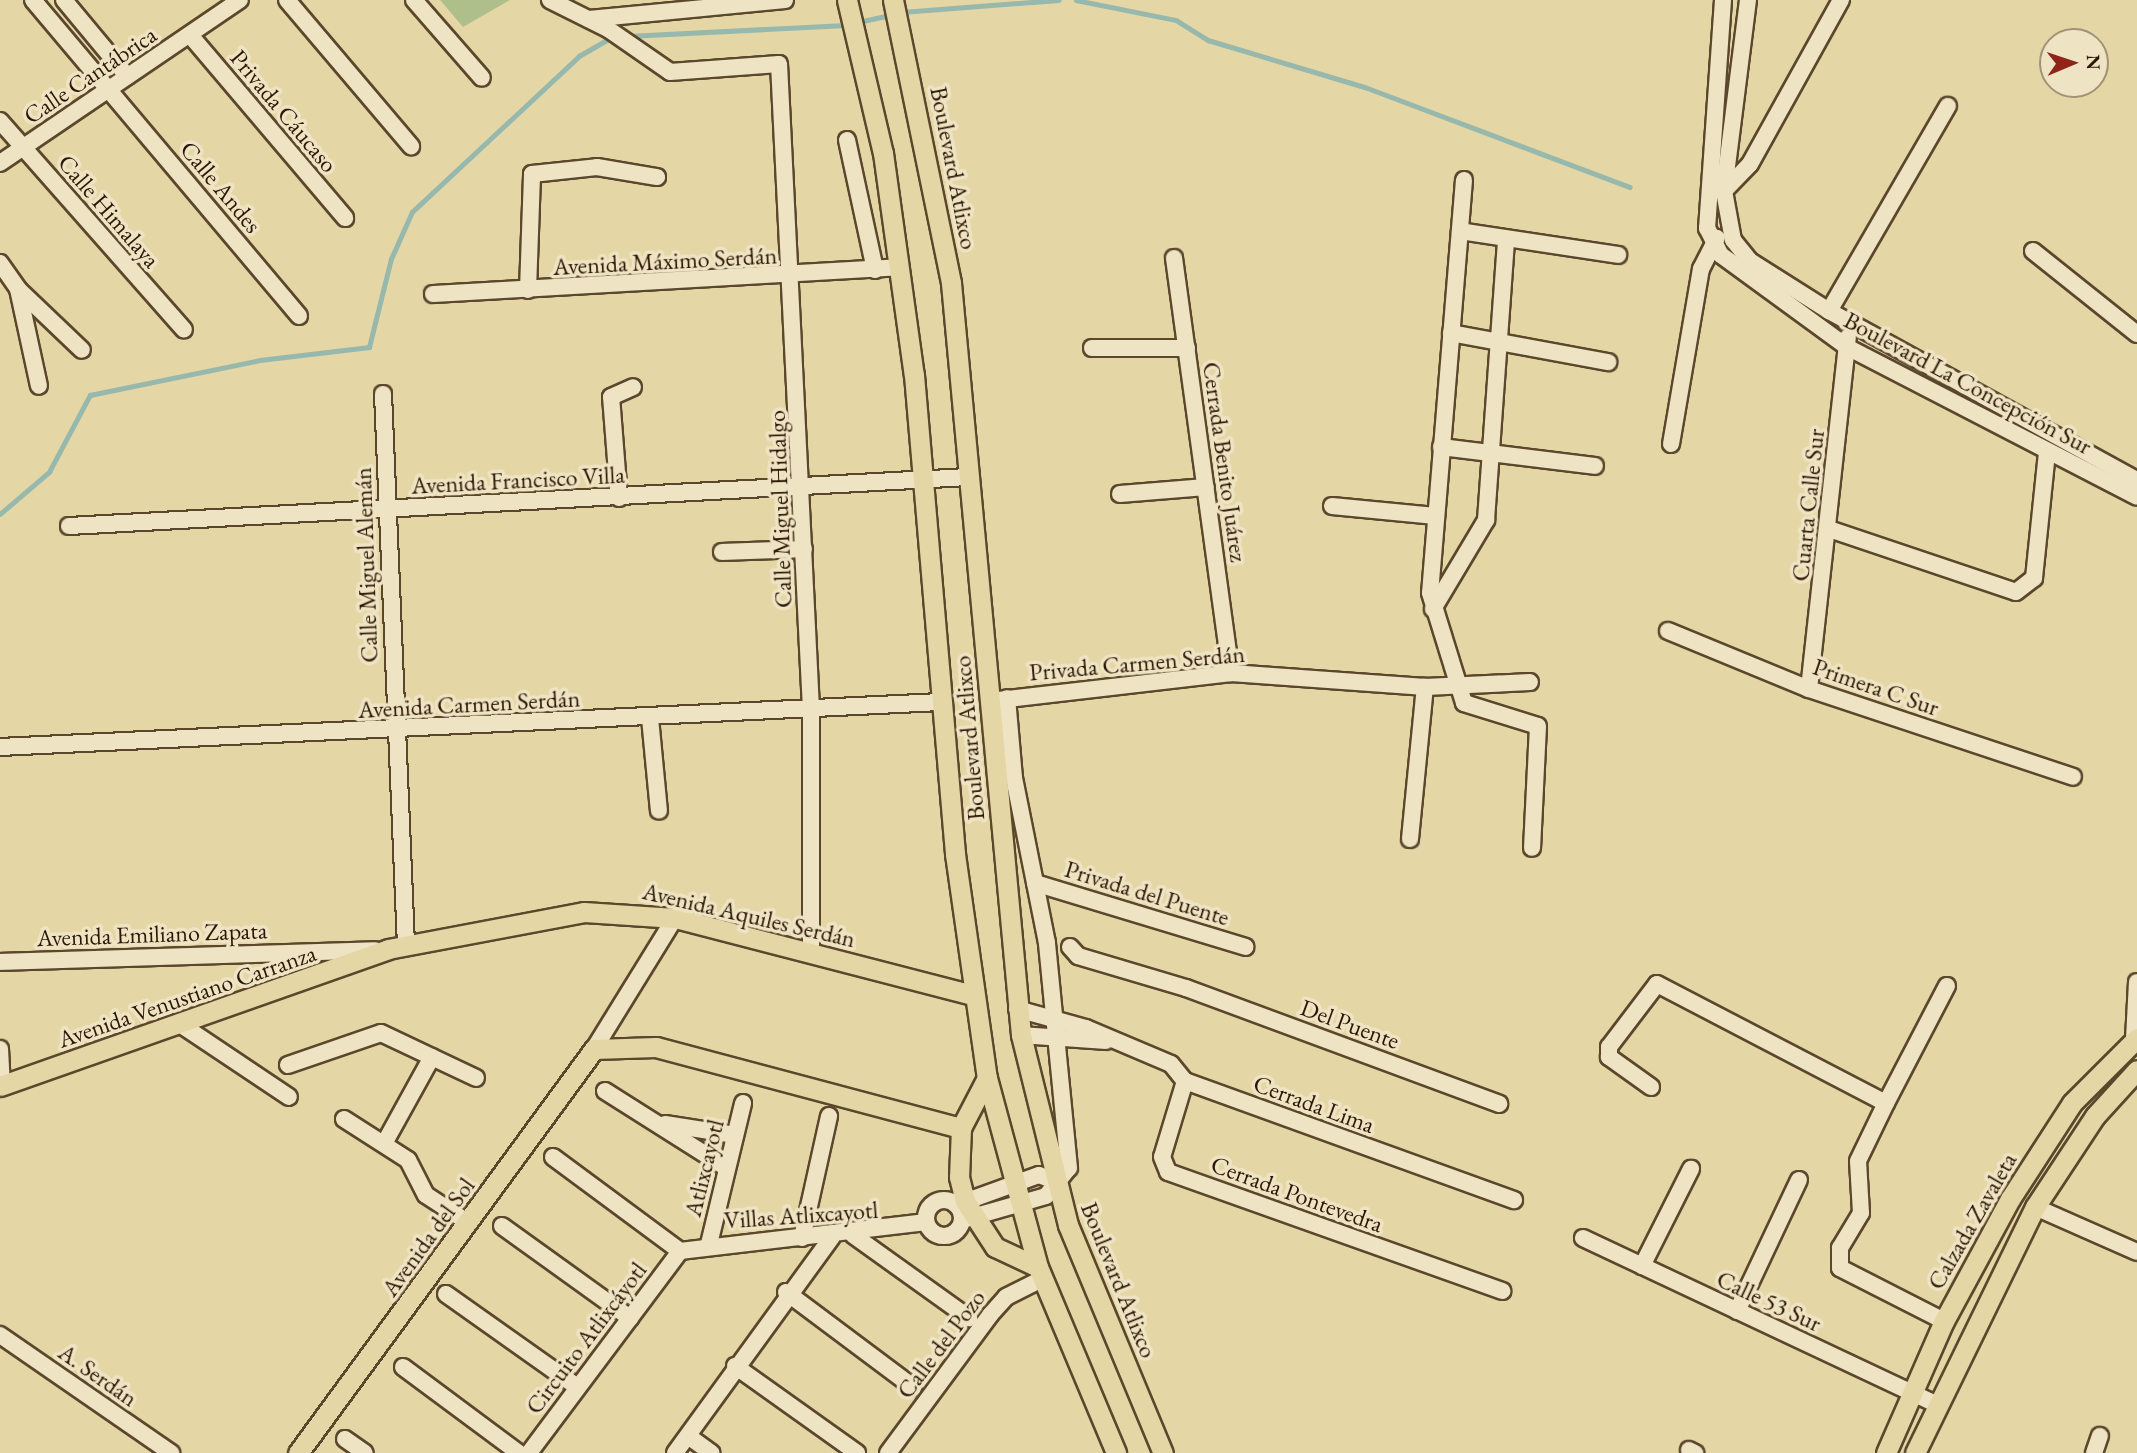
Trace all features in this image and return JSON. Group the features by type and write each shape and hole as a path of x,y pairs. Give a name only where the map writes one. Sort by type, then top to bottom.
{"main road":[{"name":"Boulevard Atlixco","path":"893,0 909,62 951,283 970,477 999,700 1017,1009 1021,1035 1055,1181 1163,1453"},
{"name":"Boulevard Atlixco","path":"847,2 883,153 899,267 923,482 941,702 973,995 987,1078 1018,1206 1041,1273 1116,1453"},
{"name":"Avenida Aquiles Serdán","path":"397,947 550,915 624,912 675,918 973,995"},
{"name":"Avenida Venustiano Carranza","path":"1,1086 397,947"},
{"name":"Calzada Zavaleta","path":"1886,1453 1944,1321 2072,1103 2136,1039"},
{"path":"594,1049 656,1048 961,1128"},
{"name":"Avenida del Sol","path":"298,1453 594,1049"},
{"name":"Calzada Zavaleta","path":"1915,1453 1935,1404 2035,1208 2095,1116 2137,1070"},
{"path":"987,1078 961,1128 959,1177 964,1211 1010,1258 1041,1273"}],"street":[{"name":"Calle Andes","path":"33,0 299,316"},
{"path":"64,0 127,76"},
{"name":"Calle Cantábrica","path":"0,163 240,0"},
{"path":"287,0 411,146"},
{"path":"414,0 482,78"},
{"path":"550,0 589,19 785,0"},
{"path":"1671,444 1710,240 1710,135 1723,0"},
{"path":"1710,240 1729,233 1724,191 1748,0"},
{"path":"1724,191 1750,163 1841,0"},
{"name":"Calle Miguel Hidalgo","path":"589,19 608,29 641,56 670,72 779,64 811,708 811,952"},
{"name":"Privada Cáucaso","path":"190,35 345,218"},
{"path":"1829,312 1948,106"},
{"name":"Calle Himalaya","path":"0,121 184,330"},
{"path":"847,140 875,270"},
{"path":"528,290 532,174 597,167 657,177"},
{"path":"1464,180 1436,516 1433,609 1455,686 1468,706 1538,726 1532,848"},
{"path":"1460,231 1618,255"},
{"name":"Boulevard La Concepción Sur","path":"1729,233 1750,261 2057,452 2137,497"},
{"path":"1433,609 1486,520 1506,239"},
{"name":"Boulevard La Concepción Sur","path":"1710,240 1847,347 2057,452 2137,480"},
{"path":"2032,251 2137,334"},
{"name":"Cerrada Benito Juárez","path":"1174,258 1231,673"},
{"path":"0,263 18,289 82,350"},
{"name":"Avenida Máximo Serdán","path":"433,294 791,278 899,267"},
{"path":"18,289 39,386"},
{"name":"Cuarta Calle Sur","path":"1809,690 1851,325"},
{"path":"1451,333 1608,362"},
{"path":"1092,348 1186,348"},
{"path":"619,498 611,397 633,387"},
{"name":"Calle Miguel Alemán","path":"383,394 394,730 397,947"},
{"path":"1441,447 1490,456 1595,466"},
{"path":"1829,530 2016,592 2034,578 2057,452"},
{"name":"Avenida Francisco Villa","path":"69,526 923,482 970,477"},
{"path":"1120,495 1206,487"},
{"path":"1332,506 1436,516"},
{"path":"722,552 804,548"},
{"name":"Primera C Sur","path":"1668,631 1809,690 2073,777"},
{"name":"Privada Carmen Serdán","path":"999,700 1231,673 1426,687 1530,682"},
{"path":"1410,839 1426,687"},
{"name":"Avenida Carmen Serdán","path":"0,747 941,702"},
{"path":"650,718 659,811"},
{"path":"1002,735 1047,943 1052,1035 1069,1168 1055,1181 1046,1196 1018,1206 964,1211 935,1202 926,1222 945,1236 964,1211 1013,1185 1039,1175 1055,1181"},
{"name":"Privada del Puente","path":"1035,883 1245,947"},
{"name":"Avenida del Sol","path":"594,1049 675,918"},
{"name":"Del Puente","path":"1047,943 1070,947 1081,945 1165,974 1186,988 1499,1104"},
{"name":"Avenida Emiliano Zapata","path":"0,962 397,947"},
{"path":"2136,1039 2137,982"},
{"path":"1651,1087 1609,1057 1609,1047 1657,984 1886,1103"},
{"path":"1944,1321 1840,1268 1840,1248 1861,1213 1858,1161 1947,986"},
{"name":"Cerrada Lima","path":"1017,1009 1051,1018 1171,1065 1185,1081 1514,1200"},
{"path":"180,1024 289,1097"},
{"path":"288,1065 381,1032 476,1078"},
{"name":"Cerrada Lima","path":"1021,1035 1052,1035 1106,1041"},
{"path":"0,1049 1,1086"},
{"path":"385,1142 432,1057"},
{"name":"Cerrada Pontevedra","path":"1185,1081 1162,1157 1168,1172 1503,1291"},
{"path":"605,1091 727,1168"},
{"name":"Atlixcayotl","path":"709,1244 743,1103"},
{"path":"802,1238 829,1116"},
{"path":"344,1119 385,1142 408,1160 426,1195 469,1223"},
{"path":"659,1123 735,1135"},
{"path":"553,1157 680,1251"},
{"path":"1642,1266 1691,1169"},
{"path":"1737,1311 1799,1180"},
{"path":"2035,1208 2137,1252"},
{"name":"Villas Atlixcayotl","path":"680,1251 709,1244 853,1235 926,1222"},
{"path":"502,1226 629,1318"},
{"path":"853,1235 969,1318"},
{"path":"675,1453 786,1292 832,1237"},
{"name":"Calle 53 Sur","path":"1583,1238 1935,1404"},
{"name":"Circuito Atlixcáyotl","path":"529,1453 576,1386 680,1251"},
{"name":"Calle del Pozo","path":"888,1453 998,1306 1041,1273"},
{"path":"786,1292 913,1387"},
{"path":"446,1294 576,1386"},
{"name":"A. Serdán","path":"0,1335 171,1453"},
{"path":"735,1366 857,1453"},
{"path":"402,1367 519,1453"},
{"path":"688,1436 711,1453"},
{"path":"2094,1453 2100,1436"},
{"path":"345,1439 365,1453"}],"green space":[{"path":"440,0 510,0 463,27"}],"waterway":[{"path":"902,12 1059,0"},
{"path":"1076,0 1176,20 1208,40 1365,87 1630,187"},
{"path":"858,22 890,15"},
{"path":"628,36 846,25"},
{"path":"0,514 49,472 90,395 260,360 369,347 391,259 412,212 579,56 612,37"}]}
